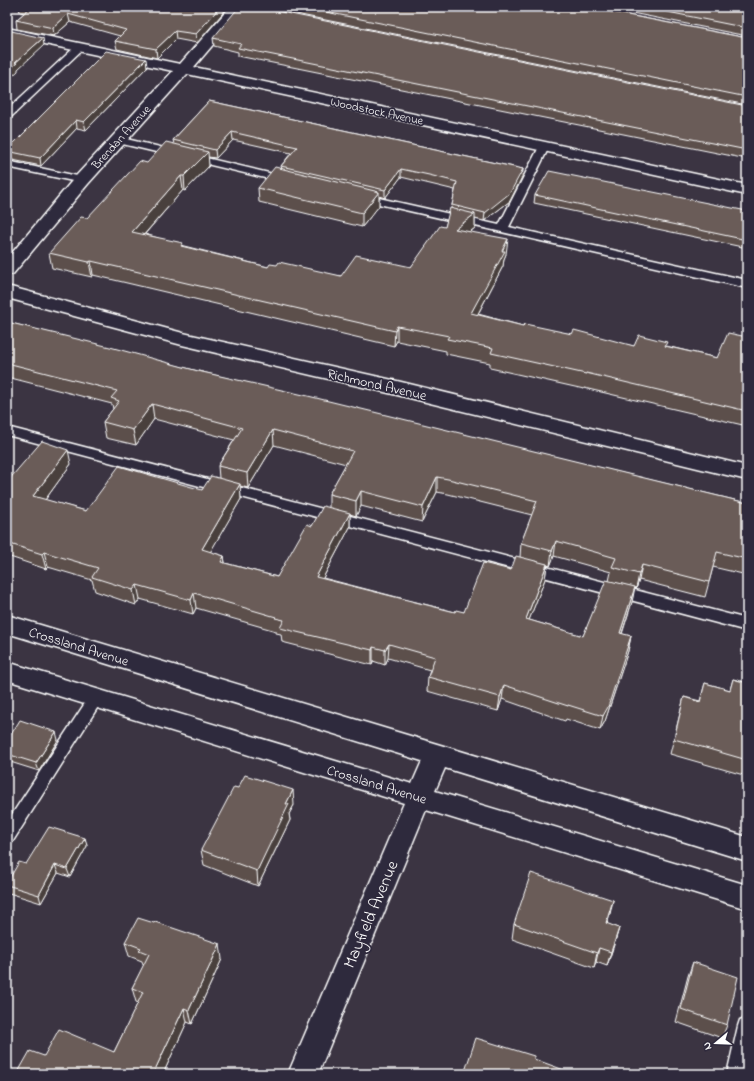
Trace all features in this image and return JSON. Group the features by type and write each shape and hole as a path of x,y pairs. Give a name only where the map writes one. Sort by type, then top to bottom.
{"street":[{"name":"Brendan Avenue","path":"7,270 82,180 241,8"},
{"name":"Woodstock Avenue","path":"7,32 184,68 747,190"},
{"name":"Richmond Avenue","path":"7,292 182,339 397,388 747,473"},
{"name":"Crossland Avenue","path":"7,624 747,849"},
{"name":"Crossland Avenue","path":"7,671 747,897"},
{"name":"Mayfield Avenue","path":"303,1074 438,754"}],"lane":[{"path":"7,115 80,47"},
{"path":"118,140 298,182"},
{"path":"502,230 544,147"},
{"path":"7,164 82,180"},
{"path":"350,194 502,230 747,284"},
{"path":"7,431 747,625"},
{"path":"7,836 96,698"},
{"path":"736,1074 747,1026"}],"building":[{"path":"31,7 220,7 196,34 175,31 156,49 115,41 126,30 68,14 53,28 16,20"},
{"path":"239,7 256,7 747,106 747,150 238,48 241,44 213,38"},
{"path":"301,7 586,7 747,38 747,97"},
{"path":"643,7 747,7 747,28"},
{"path":"7,30 43,38 7,72"},
{"path":"106,51 146,59 84,122 76,120 40,158 7,151 7,150"},
{"path":"209,101 523,169 510,193 485,213 452,205 457,182 429,175 401,169 385,190 281,166 297,147 232,132 215,150 173,140"},
{"path":"166,142 208,152 184,176 181,176 132,232 183,243 181,246 268,267 270,264 277,265 279,262 341,276 356,255 411,267 440,226 445,227 450,208 475,214 455,229 508,239 502,251 505,251 471,313 523,326 525,324 572,334 574,330 634,346 639,335 667,342 665,346 717,358 728,333 747,337 747,411 586,373 491,353 493,348 447,339 449,336 397,326 395,331 91,261 89,262 49,253 81,217 87,218 140,161 147,163"},
{"path":"275,167 379,192 362,213 258,188"},
{"path":"549,171 747,211 747,240 535,195"},
{"path":"7,322 110,347 198,371 308,396 747,503 747,559 717,552 709,582 642,565 639,574 612,567 616,558 556,541 552,551 521,543 537,501 437,477 423,507 361,491 356,501 329,494 353,451 273,430 247,473 218,466 242,428 152,404 133,430 103,422 119,401 111,398 117,391 7,363"},
{"path":"42,441 68,450 33,496 86,511 119,466 202,490 211,476 240,484 202,549 224,556 221,562 277,577 307,524 312,526 323,506 350,513 316,577 455,612 456,610 464,612 483,563 511,570 516,556 547,564 526,619 583,636 606,580 635,587 620,633 631,636 608,707 603,716 504,685 500,697 428,677 435,657 389,644 385,650 373,647 372,650 280,628 284,620 194,593 191,600 137,585 133,590 92,577 98,568 44,552 42,554 7,543 7,482"},
{"path":"733,679 747,683 747,760 674,739 684,697 700,702 705,683 730,690"},
{"path":"20,720 56,732 36,763 7,754 7,741"},
{"path":"245,775 293,790 286,804 289,804 257,871 201,850 234,787 238,788"},
{"path":"49,827 85,838 67,869 55,865 39,895 7,885 19,862 26,864"},
{"path":"531,873 613,900 606,923 619,928 611,952 599,948 597,953 514,924"},
{"path":"138,918 154,923 155,922 220,944 189,1010 184,1008 153,1074 17,1074 30,1051 44,1056 59,1029 114,1052 143,992 132,988 149,954 139,950 141,948 125,942"},
{"path":"693,962 738,977 727,1025 681,1009"},
{"path":"476,1038 534,1056 534,1059 575,1074 464,1074"}]}
